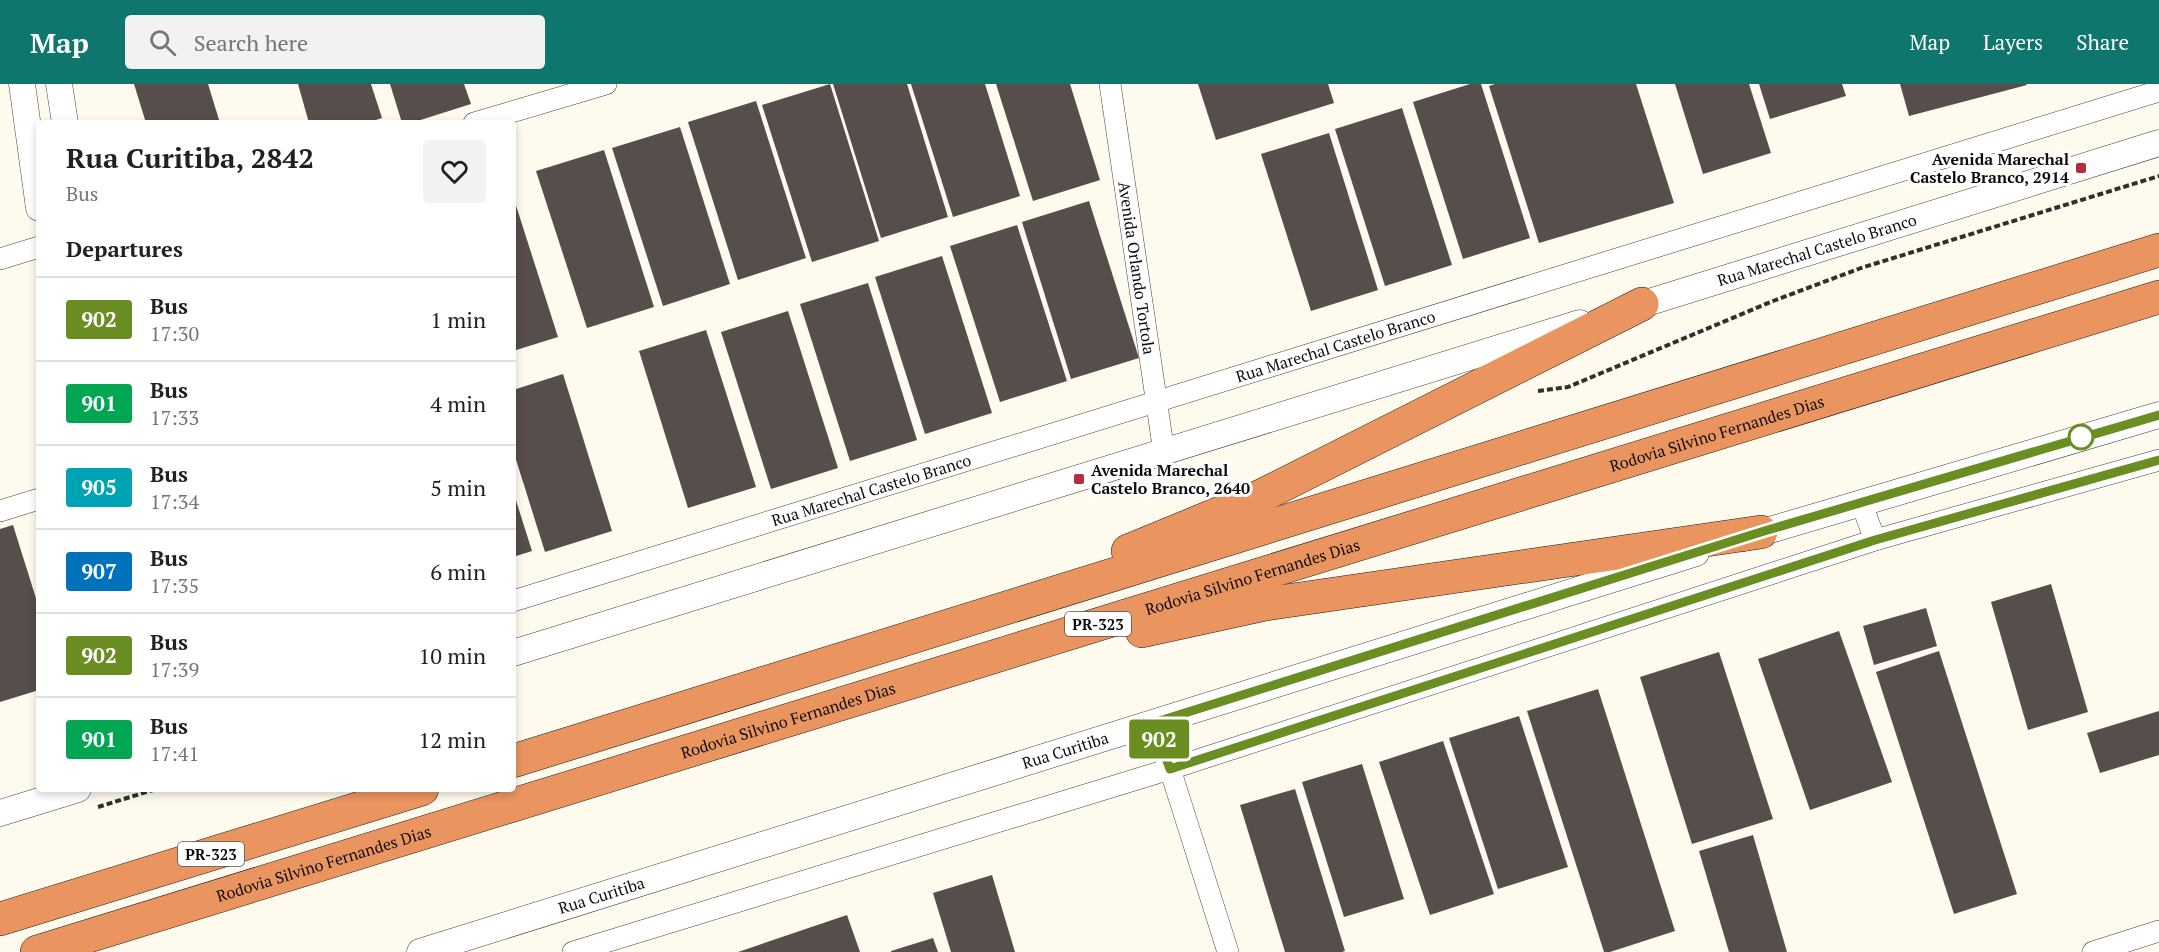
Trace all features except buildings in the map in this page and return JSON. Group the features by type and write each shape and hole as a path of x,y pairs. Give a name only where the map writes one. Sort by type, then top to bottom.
{"highway":[{"name":"PR-323","path":"516,760 2159,249"},
{"name":"Rodovia Silvino Fernandes Dias","path":"37,952 2159,297"},
{"path":"923,635 1259,497 1642,304"},
{"path":"932,675 1266,604 1761,532"},
{"name":"PR-323","path":"0,919 412,792"}],"street":[{"path":"22,84 36,186"},
{"path":"59,84 65,120"},
{"path":"484,120 606,84"},
{"name":"Avenida Orlando Tortola","path":"1110,84 1164,453"},
{"name":"Rua Marechal Castelo Branco","path":"516,599 2159,91"},
{"name":"Rua Marechal Castelo Branco","path":"516,651 1164,453 2159,143"},
{"path":"0,259 36,248"},
{"name":"Rua Curitiba","path":"420,952 1761,532 2159,415"},
{"path":"573,952 1170,769 1875,540 2159,460"},
{"path":"0,511 36,500"},
{"path":"1862,502 1875,540"},
{"path":"1153,723 1170,769 1228,952"},
{"path":"0,813 68,792"},
{"path":"2093,952 2159,931"}],"bus line":[{"name":"902","path":"2159,415 1761,532 1153,723 1170,769 1875,540 2159,460"}],"place":[{"name":"Avenida Marechal Castelo Branco, 2914","path":"2081,168"},
{"name":"Avenida Marechal Castelo Branco, 2640","path":"1079,479"}]}
